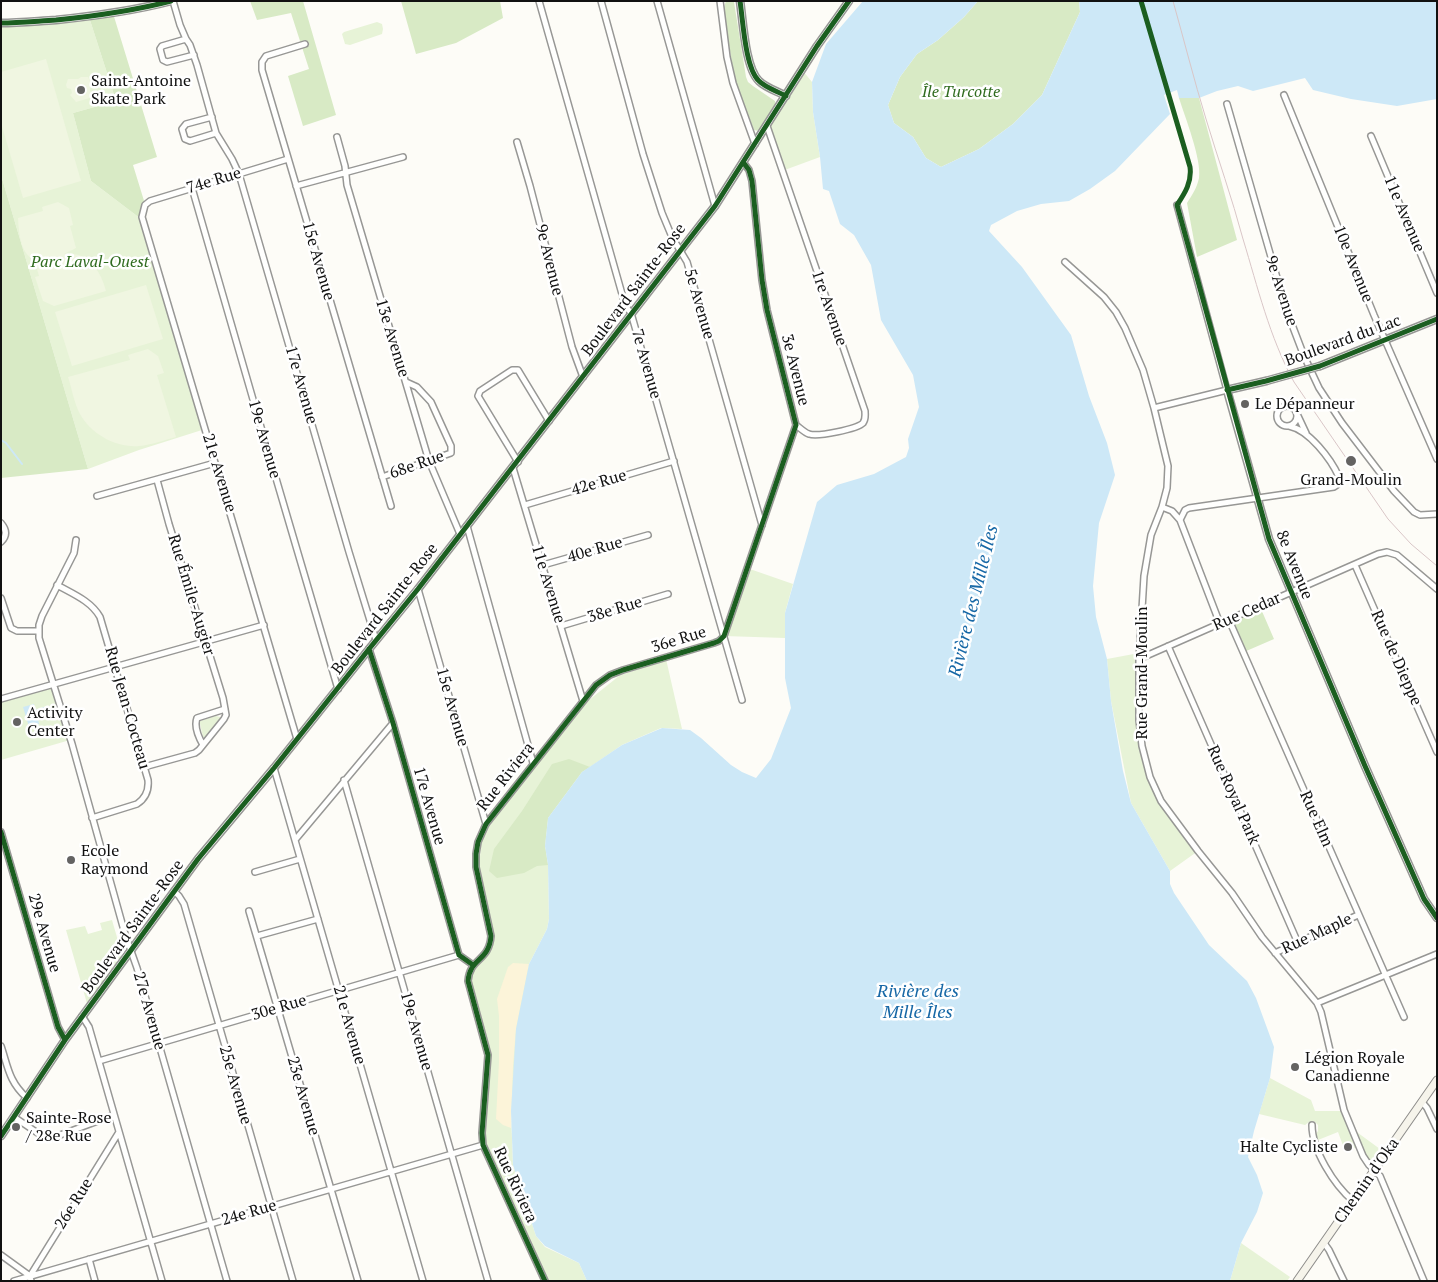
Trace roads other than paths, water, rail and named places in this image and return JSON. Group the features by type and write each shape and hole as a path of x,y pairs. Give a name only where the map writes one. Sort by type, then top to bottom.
{"main road":[{"name":"Chemin d'Oka","path":"1297,1281 1437,1080"}],"street":[{"path":"1,22 14,23 89,17 171,1"},
{"name":"17e Avenue","path":"171,1 194,55 216,134 232,159 238,174 376,640"},
{"name":"7e Avenue","path":"539,1 624,301 631,313 742,700"},
{"name":"5e Avenue","path":"600,1 662,213 672,237 687,262 762,525"},
{"path":"657,1 715,206"},
{"path":"720,1 733,83 755,144"},
{"path":"740,1 752,73 766,86 786,96"},
{"name":"Boulevard Sainte-Rose","path":"1,1136 82,1016 198,859 298,739 418,589 715,206 826,32 849,1"},
{"path":"186,39 162,46 160,52 163,60 167,62 194,55"},
{"name":"15e Avenue","path":"305,44 266,56 261,66 391,506"},
{"name":"10e Avenue","path":"1284,95 1384,340 1437,459"},
{"name":"9e Avenue","path":"1227,104 1286,309 1304,356 1319,388 1342,423 1394,490 1414,512 1420,515 1437,514"},
{"path":"212,117 186,124 182,129 185,139 190,141 216,134"},
{"name":"1re Avenue","path":"767,126 865,411 863,423 819,436 809,434 796,425"},
{"name":"11e Avenue","path":"1371,136 1437,293"},
{"name":"13e Avenue","path":"337,137 345,166 347,185 429,461 460,534"},
{"name":"9e Avenue","path":"517,142 570,338 583,377"},
{"path":"296,186 404,157"},
{"name":"74e Rue","path":"144,208 150,200 288,159"},
{"name":"3e Avenue","path":"724,636 796,425 767,310 762,280 752,181 749,170 743,162"},
{"name":"19e Avenue","path":"192,188 272,468 338,689"},
{"name":"8e Avenue","path":"1177,205 1269,538 1373,784 1424,899 1437,918"},
{"name":"21e Avenue","path":"144,208 142,212 143,222 298,739"},
{"name":"Rue Grand-Moulin","path":"1065,262 1098,290 1119,316 1140,363 1154,408 1168,466 1167,488 1147,552 1139,659 1139,720 1142,746 1150,777 1161,801 1198,851 1232,893 1262,937 1317,1002 1344,1110 1362,1154 1374,1170"},
{"name":"Boulevard du Lac","path":"1154,408 1320,366 1437,319"},
{"name":"11e Avenue","path":"549,421 518,370 512,370 480,391 478,396 516,465 542,565 583,701"},
{"name":"68e Rue","path":"382,477 451,453 451,446 431,402 417,387 406,382"},
{"path":"1180,520 1185,510 1189,508 1338,485 1339,481 1336,471 1306,434 1293,408 1286,406 1278,412 1277,418 1280,423 1296,427 1306,434"},
{"path":"1289,426 1296,420 1297,413"},
{"name":"42e Rue","path":"525,505 674,461"},
{"path":"97,496 215,463"},
{"name":"Rue Émile-Augier","path":"157,480 225,709"},
{"path":"1162,507 1172,511 1180,520 1220,624"},
{"path":"1,523 5,527 6,534 5,539 1,542"},
{"path":"467,526 533,763"},
{"name":"40e Rue","path":"542,565 648,535"},
{"path":"1,598 11,628 17,631 39,631 42,616 74,553 76,540"},
{"name":"Rue Cedar","path":"1139,659 1378,554 1387,552 1396,555 1437,589"},
{"name":"Rue de Dieppe","path":"1355,565 1437,752"},
{"name":"Rue Jean-Cocteau","path":"57,585 96,609 103,622 148,786 148,791 142,801 128,808 92,818"},
{"name":"15e Avenue","path":"418,589 486,824"},
{"name":"38e Rue","path":"561,626 668,594"},
{"name":"Rue Elm","path":"1229,620 1404,1017"},
{"path":"1,699 264,625"},
{"name":"27e Avenue","path":"39,631 41,644 70,735 130,951 137,968 227,1281"},
{"name":"36e Rue","path":"638,665 714,643 724,636"},
{"name":"Rue Royal Park","path":"1168,646 1298,943"},
{"name":"17e Avenue","path":"369,649 393,722 458,955"},
{"name":"Rue Riviera","path":"545,1281 483,1145 482,1133 488,1055 468,981 468,972 485,954 490,945 491,936 476,867 477,848 486,824 596,685 610,675 638,665"},
{"path":"144,767 195,753 203,745 224,720 226,715 225,709 197,718 196,724 203,745"},
{"path":"295,840 393,722"},
{"name":"21e Avenue","path":"274,768 423,1281"},
{"name":"19e Avenue","path":"344,780 488,1281"},
{"name":"29e Avenue","path":"1,832 58,1027 65,1040"},
{"path":"255,872 300,859"},
{"name":"25e Avenue","path":"174,891 184,904 293,1281"},
{"name":"23e Avenue","path":"249,911 358,1281"},
{"name":"Rue Maple","path":"1275,953 1358,915"},
{"path":"257,936 318,919"},
{"path":"1317,1002 1437,954"},
{"path":"458,955 473,965"},
{"name":"30e Rue","path":"99,1061 458,955"},
{"path":"82,1016 89,1027 162,1281"},
{"path":"1,1046 12,1081 27,1098"},
{"path":"1422,1102 1437,1129"},
{"path":"14,1117 45,1138 52,1138 114,1115"},
{"path":"1312,1125 1314,1139 1322,1159 1340,1187 1353,1201"},
{"name":"26e Rue","path":"30,1279 119,1132"},
{"name":"24e Rue","path":"14,1281 30,1279 89,1259 483,1145"},
{"path":"1374,1170 1380,1176 1424,1281"},
{"path":"1324,1243 1344,1281"},
{"path":"1,1255 30,1279"},
{"path":"89,1259 95,1281"}],"water":[{"name":"Rivière des Mille Îles","path":"863,1 978,1 964,17 938,40 917,54 900,77 888,105 894,123 913,137 926,158 941,167 979,149 1013,124 1042,95 1080,12 1079,1 1437,1 1437,99 1397,106 1351,99 1313,90 1305,78 1253,91 1238,86 1199,98 1179,98 1177,90 1164,95 1170,114 1115,171 1069,201 1041,204 1017,211 991,225 989,231 1022,267 1071,335 1089,396 1107,443 1115,475 1099,523 1093,586 1096,617 1107,659 1111,701 1123,771 1131,803 1170,871 1170,884 1174,893 1209,945 1247,981 1256,998 1274,1047 1270,1078 1248,1157 1263,1193 1257,1212 1241,1243 1230,1281 587,1281 579,1263 545,1246 536,1236 513,1165 511,1111 516,1029 529,964 547,929 549,919 548,865 545,846 548,818 582,772 622,745 662,728 690,730 731,765 756,778 771,759 791,708 785,678 785,613 817,502 837,485 874,474 906,457 909,448 908,439 919,407 913,375 881,320 871,265 854,235 840,224 829,191 823,189 813,112 812,82 826,44"},
{"path":"34,704 35,710 44,707 47,716 38,719 39,724 29,727 23,707"}],"waterway":[{"path":"1,440 6,443 22,464"}],"tram line":[{"path":"1173,1 1259,294 1285,365 1294,382 1388,519 1411,544 1437,566"}],"place":[{"name":"Saint-Antoine Skate Park","path":"81,90"},
{"name":"Le Dépanneur","path":"1245,404"},
{"name":"Grand-Moulin","path":"1351,461"},
{"name":"Activity Center","path":"17,722"},
{"name":"Ecole Raymond","path":"71,860"},
{"name":"Légion Royale Canadienne","path":"1295,1067"},
{"name":"Sainte-Rose / 28e Rue","path":"16,1127"},
{"name":"Halte Cycliste","path":"1348,1147"}],"park label":[{"name":"Île Turcotte","path":"961,92"},
{"name":"Parc Laval-Ouest","path":"90,262"}]}
